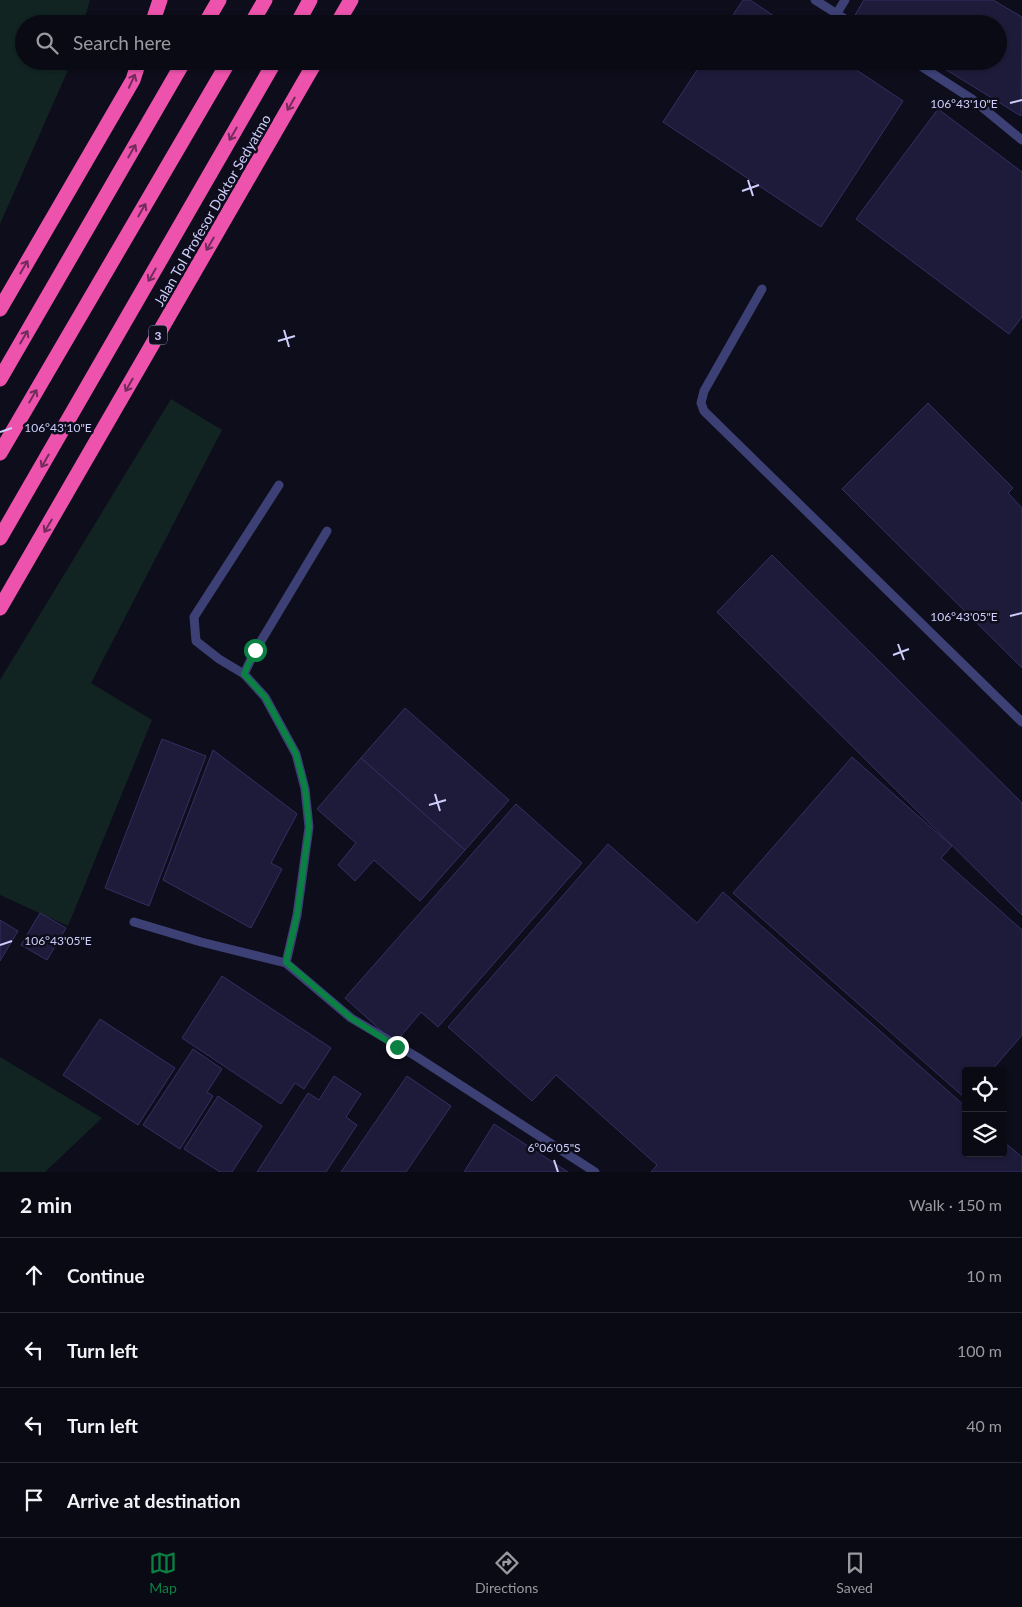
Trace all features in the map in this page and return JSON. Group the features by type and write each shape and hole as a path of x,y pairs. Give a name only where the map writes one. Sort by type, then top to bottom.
{"highway":[{"path":"155,15 160,0"},
{"path":"211,15 219,0"},
{"path":"256,15 265,0"},
{"path":"302,15 310,0"},
{"path":"342,15 351,0"},
{"path":"0,309 133,80 137,70"},
{"path":"0,380 179,70"},
{"path":"0,453 224,70"},
{"name":"Jalan Tol Profesor Doktor Sedyatmo","path":"0,538 270,70"},
{"name":"Jalan Tol Profesor Doktor Sedyatmo","path":"0,608 311,70"}],"lane":[{"path":"815,0 839,15"},
{"path":"836,13 845,0"},
{"path":"927,70 972,98 1022,140"},
{"path":"762,289 704,391 701,403 704,411 1022,722"},
{"path":"279,485 194,616 196,641 219,659 244,674 265,697 296,754 305,788 309,827 297,915 286,962"},
{"path":"244,674 255,650 327,531"},
{"path":"134,922 201,942 286,962 351,1018 417,1057 595,1172"}],"green space":[{"path":"0,0 90,0 86,15 15,15 15,70 68,70 0,224"},
{"path":"171,399 222,430 91,683 152,720 68,926 0,895 0,680"},
{"path":"0,1057 102,1118 45,1172 0,1172"}],"building":[{"path":"743,0 750,0 772,15 733,15"},
{"path":"864,0 993,0 1022,17 1021,116 947,70 1007,70 1007,15 855,15"},
{"path":"697,70 856,70 903,101 821,227 663,122"},
{"path":"938,109 1022,172 1022,317 1009,334 856,219"},
{"path":"928,403 1013,488 1008,493 1022,508 1022,668 842,489"},
{"path":"772,555 1022,803 1022,915 717,612"},
{"path":"405,708 509,800 465,850 361,758"},
{"path":"162,739 206,756 149,906 105,888"},
{"path":"213,750 297,814 271,863 282,869 251,928 163,880"},
{"path":"852,757 952,846 941,858 1022,930 1022,1035 994,1067 962,1067 962,1095 733,893"},
{"path":"361,758 465,850 420,901 374,860 355,881 338,865 356,843 317,809"},
{"path":"516,804 582,863 438,1027 421,1012 395,1043 345,998"},
{"path":"608,844 697,923 723,892 962,1103 962,1157 1007,1157 1007,1144 1022,1157 1022,1172 651,1172 657,1165 556,1075 532,1101 448,1027"},
{"path":"40,913 66,928 47,960 21,945"},
{"path":"0,920 18,931 0,961"},
{"path":"222,976 331,1048 304,1089 295,1083 281,1104 182,1038"},
{"path":"100,1019 175,1068 138,1125 63,1075"},
{"path":"193,1049 222,1069 207,1092 213,1096 180,1149 143,1125"},
{"path":"334,1076 361,1094 346,1117 357,1125 326,1172 257,1172 308,1093 319,1100"},
{"path":"407,1076 451,1106 406,1172 341,1172"},
{"path":"218,1096 262,1126 232,1172 220,1172 184,1149"},
{"path":"494,1124 568,1172 464,1172"}],"route":[{"path":"255,650 244,674 265,697 296,754 305,788 309,827 297,915 286,962 351,1018 397,1047"}]}
